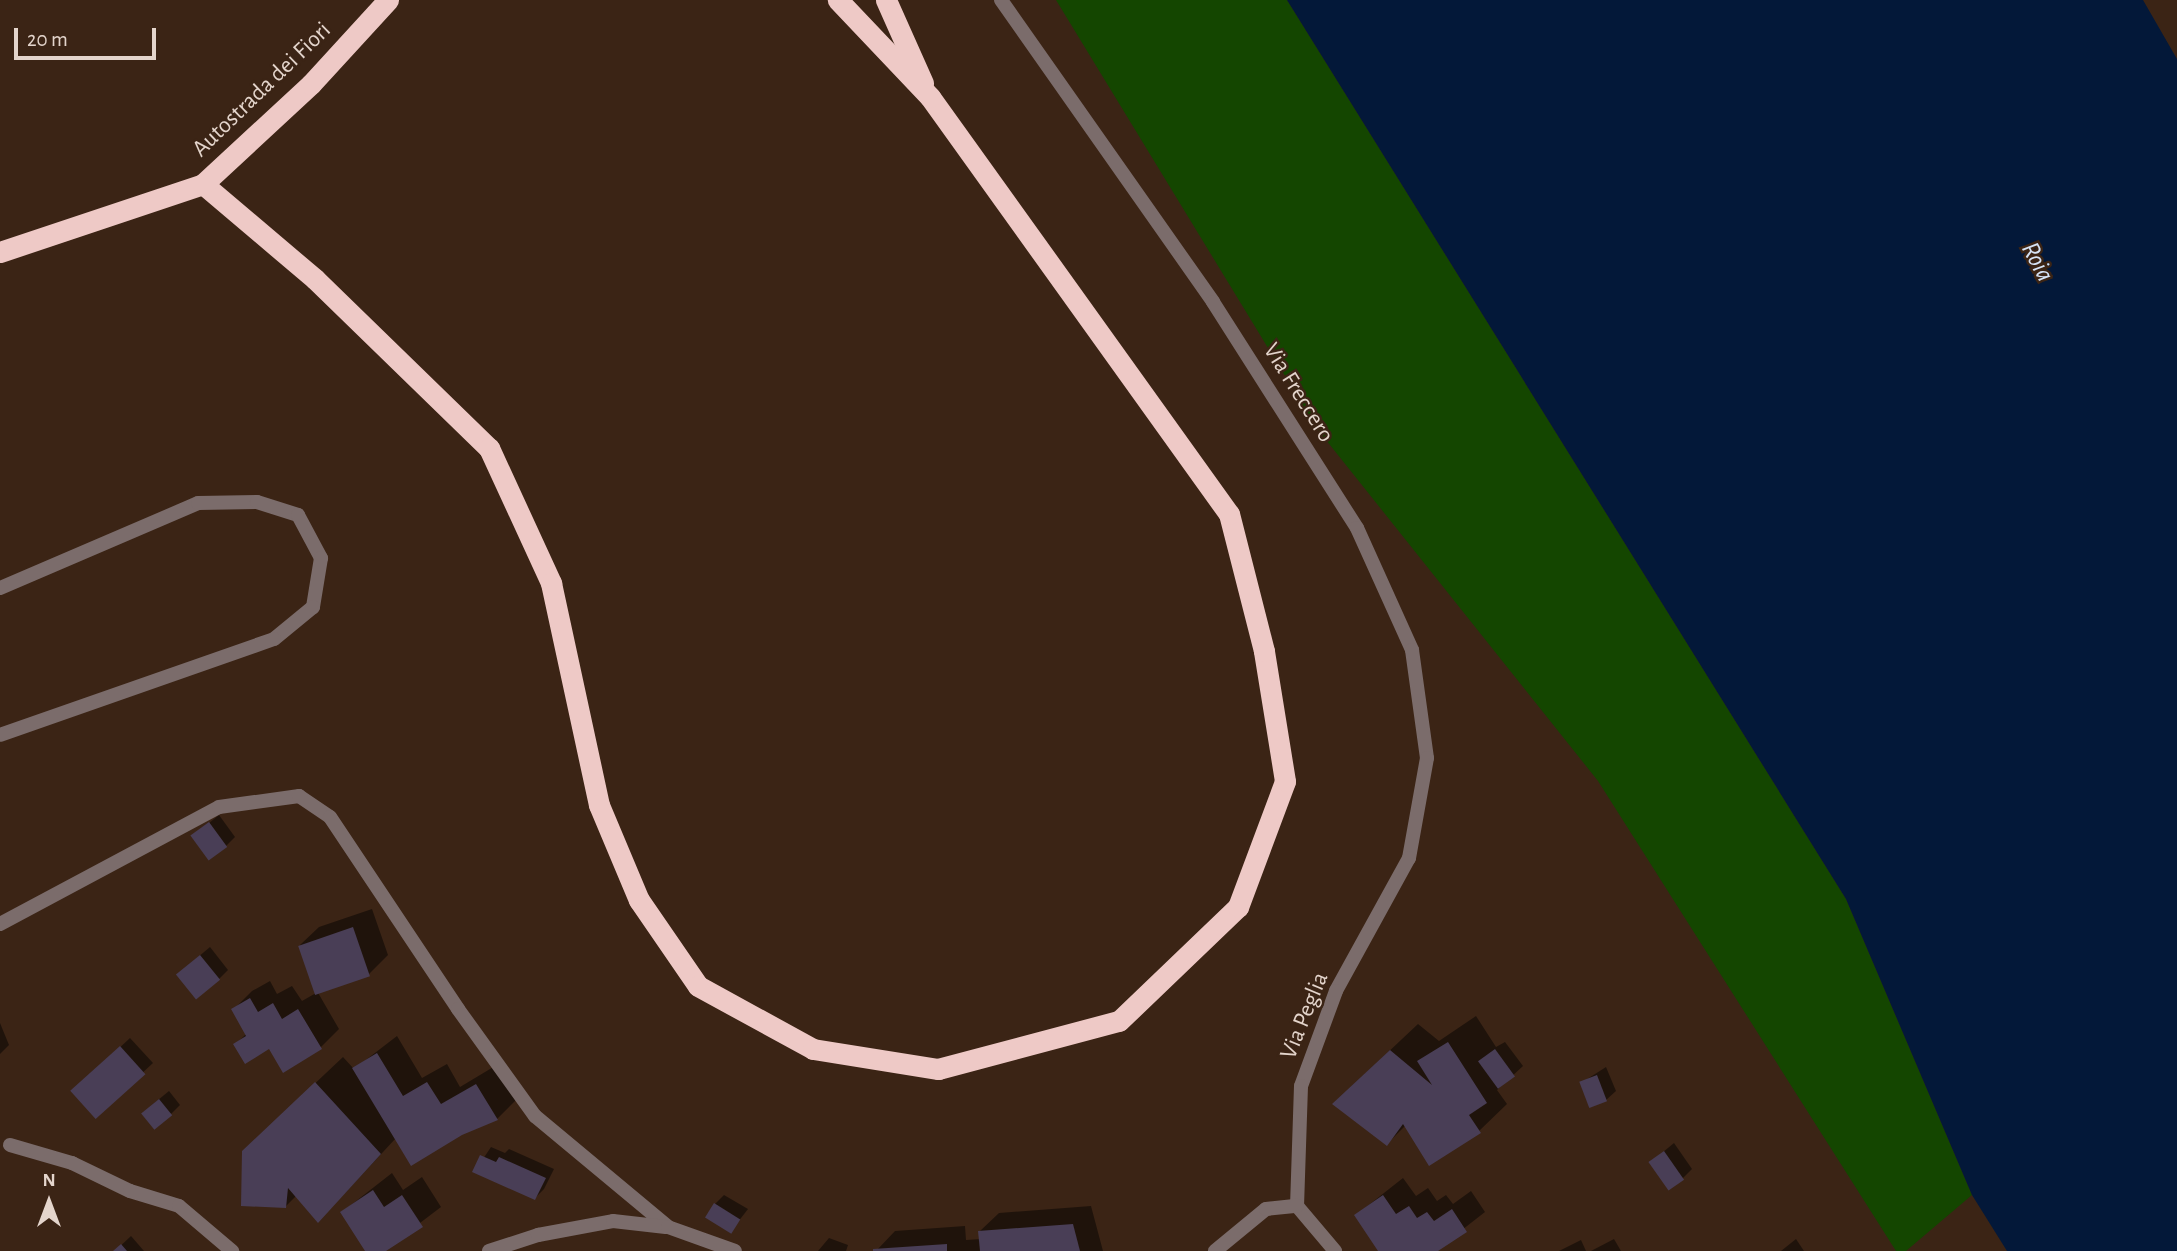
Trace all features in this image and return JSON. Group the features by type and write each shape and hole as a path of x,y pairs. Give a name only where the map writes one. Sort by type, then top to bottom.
{"highway":[{"name":"Autostrada dei Fiori","path":"5,255 203,184 311,84 388,0"},
{"path":"203,184 315,279 489,448 551,583 599,805 639,900 698,986 813,1049 938,1069 1119,1021 1238,907 1285,781 1264,651 1228,514 930,97 838,0"},
{"path":"886,0 930,97"}],"street":[{"name":"Via Freccero","path":"1001,0 1213,302 1357,528 1412,650 1427,758 1409,859"},
{"path":"0,587 198,503 257,502 298,515 321,558 313,607 274,639 0,735"},
{"path":"0,924 219,807 299,796 330,817 535,1116 667,1227"},
{"name":"Via Peglia","path":"1297,1206 1301,1086 1336,991 1409,859"},
{"path":"10,1145 72,1163 130,1191 179,1206 232,1251"},
{"path":"1215,1251 1266,1209 1297,1206 1335,1251"},
{"path":"489,1251 538,1235 613,1221 667,1227 736,1251"}],"green space":[{"path":"1056,0 1287,0 1846,899 1972,1195 1906,1251 1896,1251 1598,781 1318,430"}],"water":[{"name":"Roia","path":"1287,0 2143,0 2177,59 2177,1251 2007,1251 1972,1195 1846,899"}],"building":[{"path":"209,822 227,847 209,861 190,836"},
{"path":"353,927 370,976 315,995 298,946"},
{"path":"200,955 220,980 196,999 176,975"},
{"path":"250,998 258,1012 273,1003 282,1019 298,1009 322,1049 283,1073 269,1049 245,1064 233,1044 246,1036 231,1009"},
{"path":"1448,1042 1487,1103 1469,1115 1481,1133 1429,1166 1403,1124 1387,1146 1332,1104 1390,1050 1432,1085 1417,1061"},
{"path":"120,1046 145,1074 96,1119 70,1091"},
{"path":"1495,1049 1515,1077 1498,1089 1478,1061"},
{"path":"377,1053 403,1096 427,1082 441,1104 476,1084 498,1120 462,1135 411,1166 352,1068"},
{"path":"1597,1075 1607,1101 1589,1108 1579,1082"},
{"path":"315,1082 381,1154 318,1223 288,1188 286,1208 241,1206 242,1151"},
{"path":"159,1099 172,1115 154,1130 141,1113"},
{"path":"1664,1151 1684,1180 1669,1191 1648,1162"},
{"path":"480,1155 496,1162 499,1157 546,1178 535,1200 472,1172"},
{"path":"373,1190 384,1207 402,1195 423,1227 386,1251 365,1251 340,1212"},
{"path":"1383,1195 1396,1214 1409,1206 1417,1218 1427,1212 1434,1221 1452,1209 1467,1232 1438,1251 1378,1251 1354,1215"},
{"path":"714,1203 740,1219 731,1234 705,1217"},
{"path":"1073,1224 1080,1251 980,1251 978,1231"},
{"path":"121,1244 127,1251 113,1251"},
{"path":"947,1244 947,1251 873,1251 873,1249"}]}
